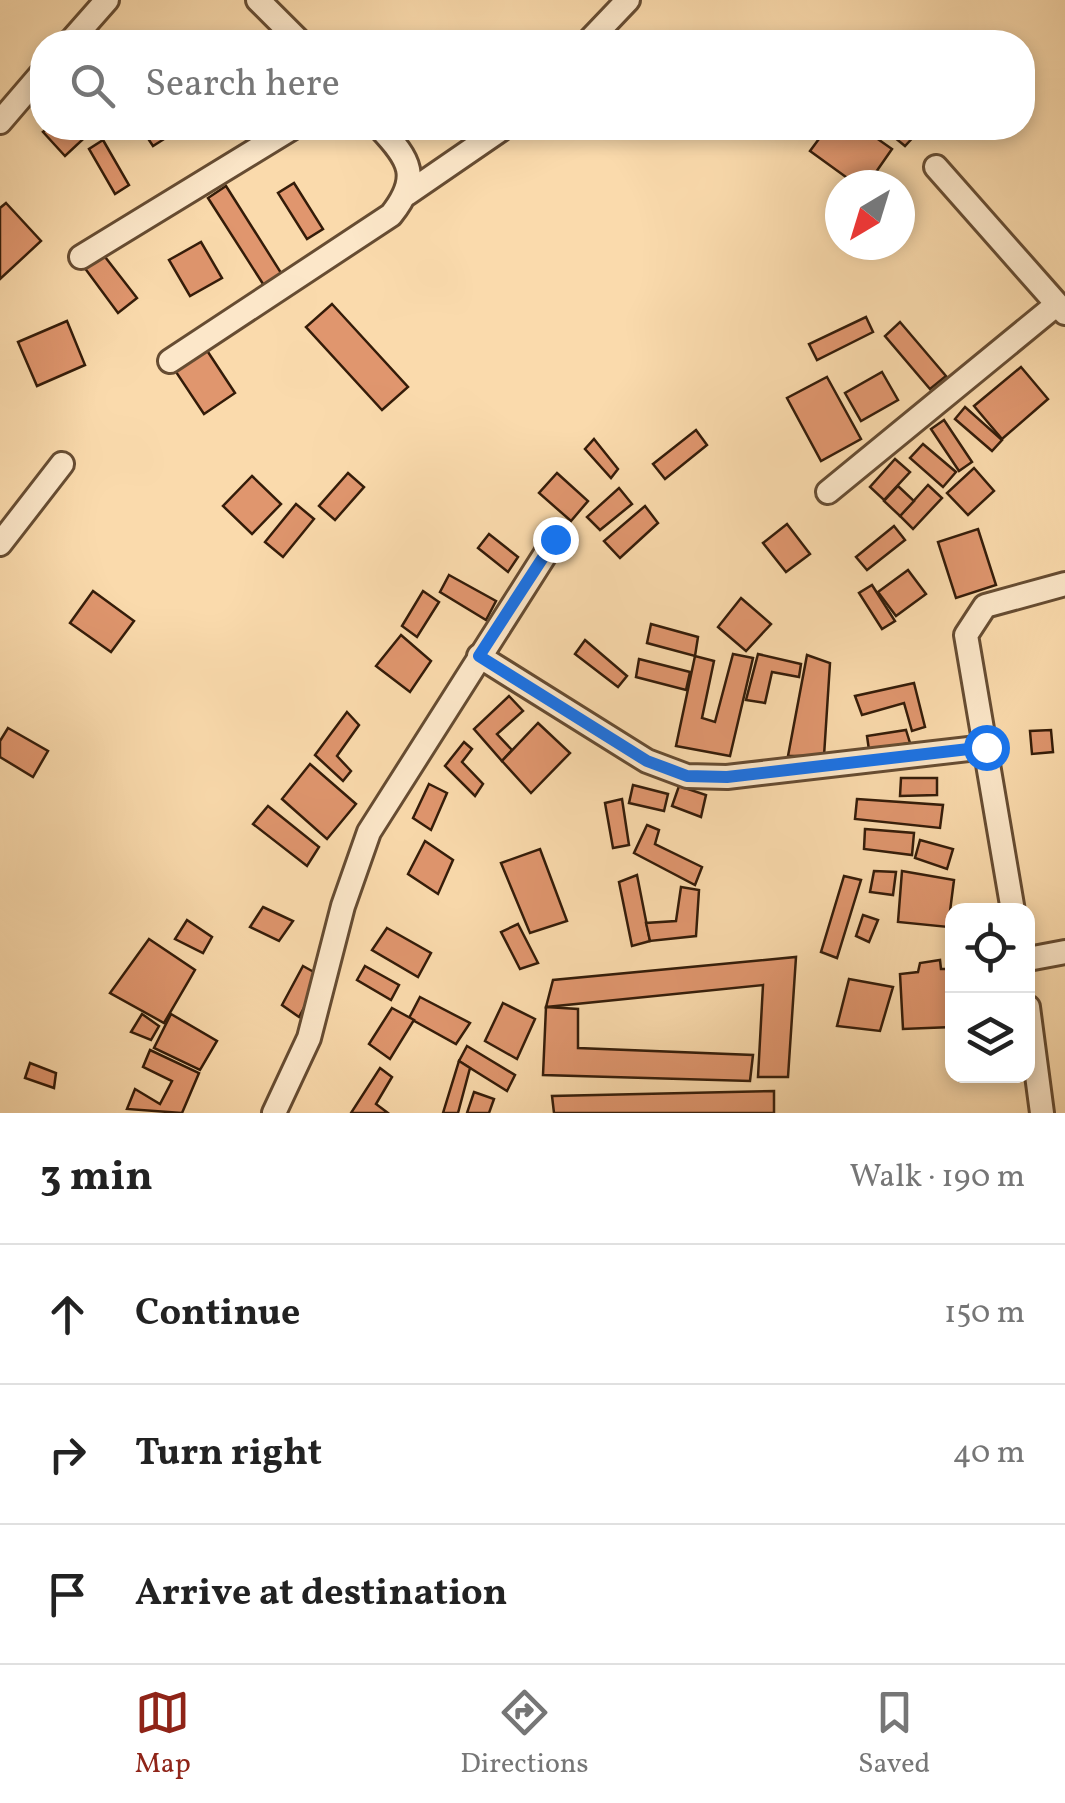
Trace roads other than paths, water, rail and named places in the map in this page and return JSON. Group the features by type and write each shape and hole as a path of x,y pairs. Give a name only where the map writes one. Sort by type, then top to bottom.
{"street":[{"path":"81,30 107,0"},
{"path":"258,0 288,30"},
{"path":"599,30 628,0"},
{"path":"0,122 30,88"},
{"path":"81,257 272,140"},
{"path":"391,140 405,155 408,194"},
{"path":"170,361 391,215 408,194 485,140"},
{"path":"828,492 1061,309 936,167"},
{"path":"0,544 62,464"},
{"path":"274,1113 309,1038 343,906 369,832 555,539"},
{"path":"1012,903 966,635 985,606 1065,584"},
{"path":"479,656 647,761 687,776 727,777 986,747"},
{"path":"1035,958 1065,952"},
{"path":"1035,1060 1042,1113"}]}
